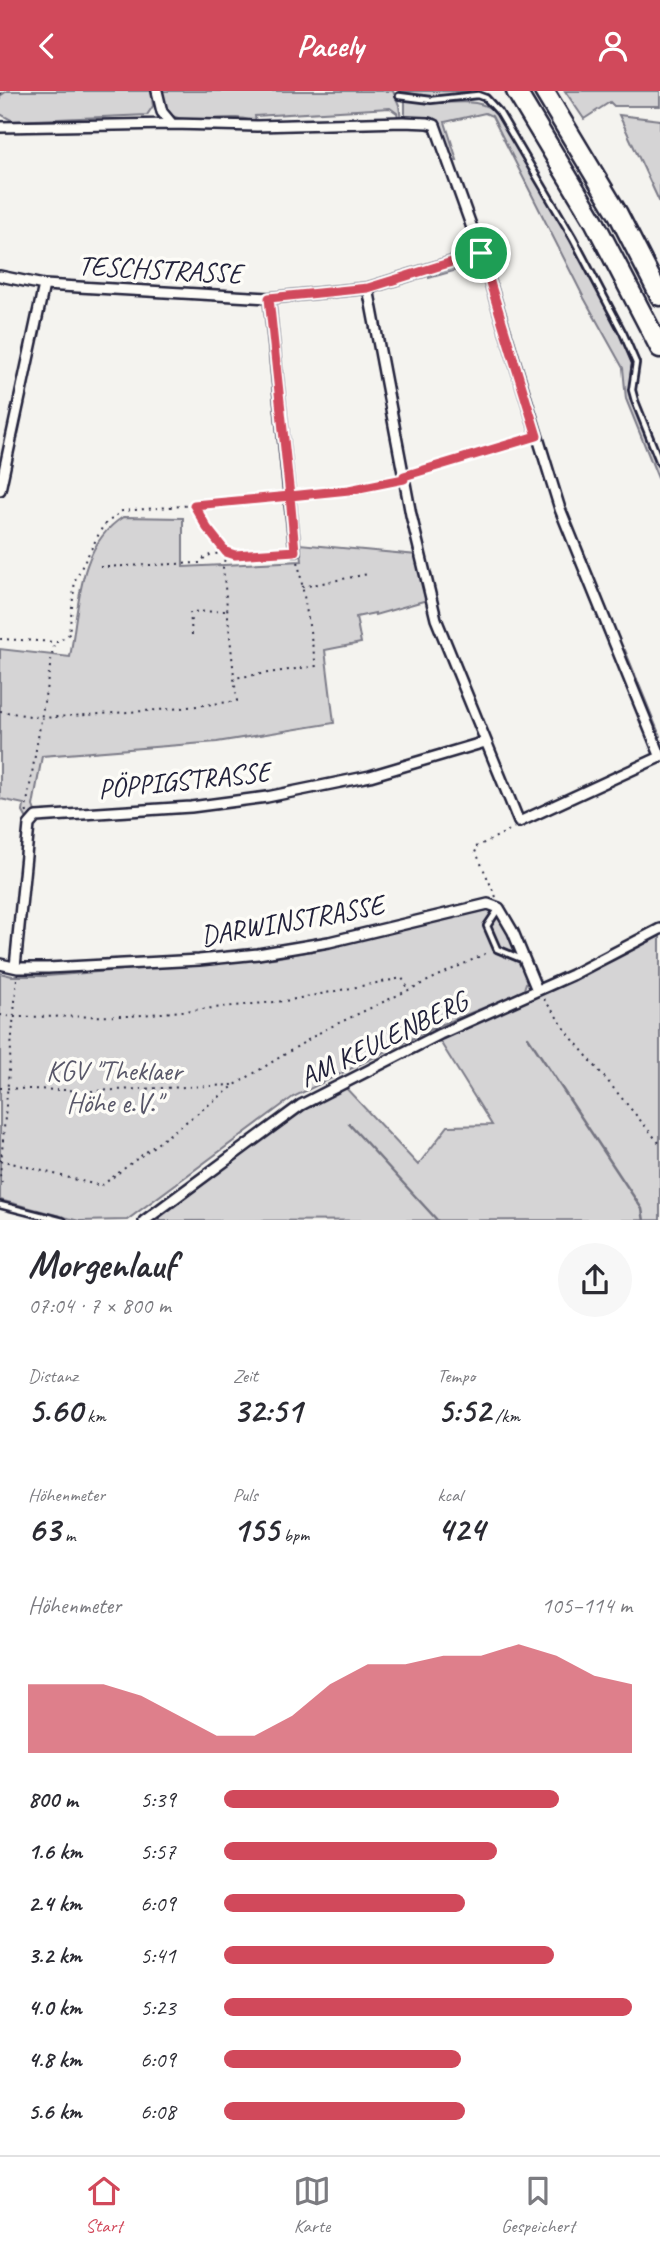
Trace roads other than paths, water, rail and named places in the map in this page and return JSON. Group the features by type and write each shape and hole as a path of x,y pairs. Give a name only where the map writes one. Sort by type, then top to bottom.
{"highway":[{"path":"516,91 594,221 660,348"},
{"path":"544,91 618,214 660,296"}],"street":[{"path":"157,91 162,112 172,124"},
{"path":"0,127 428,123 438,129 481,253 560,509 660,756 519,822 440,631 404,478 368,288"},
{"name":"TESCHSTRASSE","path":"0,276 44,285 269,298 368,288 481,253"},
{"path":"0,490 44,285"},
{"path":"269,298 295,551"},
{"name":"PÖPPIGSTRASSE","path":"16,967 31,821 42,815 191,807 267,797 370,776 485,742"},
{"name":"DARWINSTRASSE","path":"0,964 16,967 142,964 258,954 365,933 482,904 496,906"},
{"path":"496,906 524,957 537,990"},
{"name":"AM KEULENBERG","path":"144,1220 301,1105 440,1034 583,970 660,929"}],"lane":[{"path":"399,96 431,100 478,95 486,98 499,112 561,217 623,333 636,363 632,390 635,401 660,463"},
{"path":"496,906 487,926 497,949 519,958 524,957"},
{"path":"0,1205 64,1220"}],"waterway":[{"path":"528,1037 642,1209 644,1220"},
{"path":"349,1124 437,1220"}],"park label":[{"name":"KGV \"Theklaer Höhe e.V.\"","path":"114,1086"}]}
